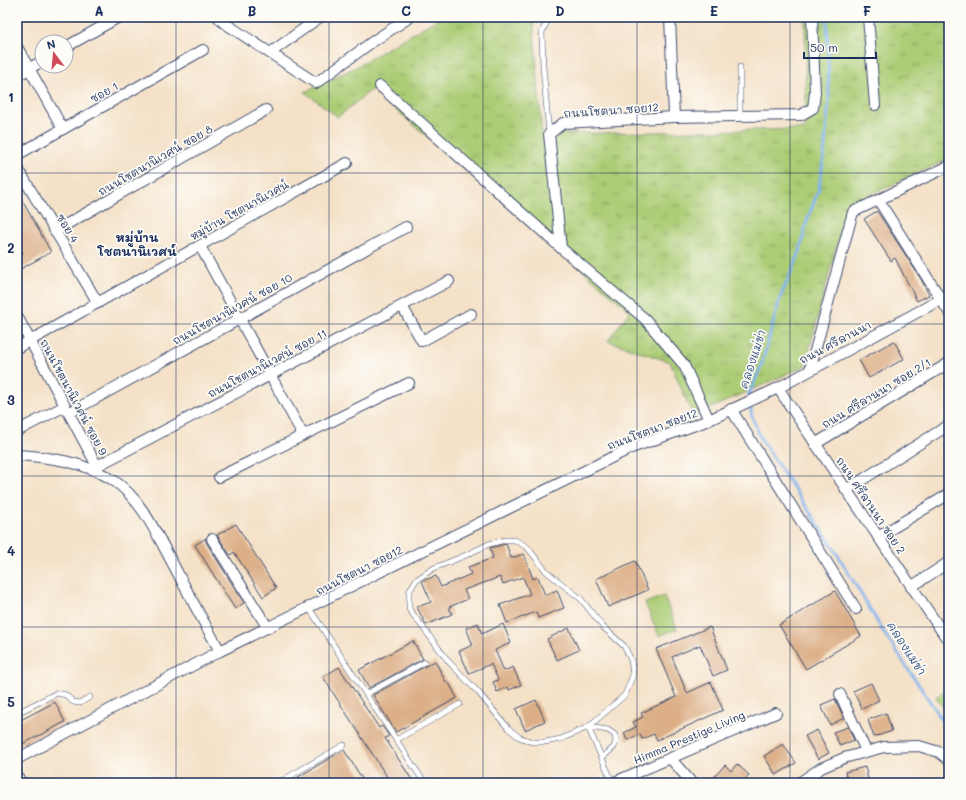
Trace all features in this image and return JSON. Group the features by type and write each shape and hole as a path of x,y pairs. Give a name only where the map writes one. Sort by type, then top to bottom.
{"street":[{"path":"74,43 119,17"},
{"path":"270,53 320,17"},
{"path":"223,19 270,53 316,83 372,42 410,17"},
{"path":"670,17 674,117"},
{"name":"ถนนโชตนา ซอย12","path":"549,134 563,123 674,117 801,115 813,108 815,93 812,17"},
{"path":"868,17 875,105"},
{"path":"17,47 63,129"},
{"name":"ซอย 1","path":"17,155 203,50"},
{"path":"17,76 34,66"},
{"name":"ถนนโชตนา ซอย12","path":"17,759 220,651 310,608 631,448 709,420 684,365 645,319 561,248 380,86"},
{"name":"ถนนโชตนานิเวศน์ ซอย 8","path":"55,231 266,110"},
{"path":"549,134 561,248"},
{"name":"หมู่บ้าน โชตนานิเวศน์","path":"17,348 347,163"},
{"name":"ซอย 4","path":"17,166 98,302"},
{"path":"810,369 853,212 879,201 949,166"},
{"path":"879,201 945,297 949,312"},
{"name":"ถนนโชตนานิเวศน์ ซอย 10","path":"17,431 67,410 240,319 406,227"},
{"path":"200,246 303,435"},
{"name":"ถนนโชตนานิเวศน์ ซอย 11","path":"97,466 449,281"},
{"name":"ถนน ศรีลานนา","path":"709,420 778,388 810,369 945,297"},
{"path":"402,306 422,341 471,314"},
{"name":"ถนนโชตนานิเวศน์ ซอย 9","path":"17,316 97,466"},
{"name":"ถนน ศรีลานนา ซอย 2/1","path":"815,444 949,363"},
{"path":"219,477 409,383"},
{"name":"ถนน ศรีลานนา ซอย 2","path":"778,388 911,587 947,635"},
{"path":"732,409 856,609"},
{"path":"846,490 949,425"},
{"path":"17,455 73,462 95,470 114,481 130,496 142,511 161,543 220,651"},
{"path":"878,537 949,494"},
{"path":"212,539 268,628"},
{"path":"911,587 949,562"},
{"path":"840,694 866,751"},
{"name":"Himma Prestige Living","path":"613,783 776,713"},
{"path":"799,783 821,768 844,758 884,747 919,746 939,752 949,760"},
{"path":"670,758 692,783"}],"lane":[{"path":"549,17 542,32 549,134"},
{"path":"740,68 740,116"},
{"path":"588,727 624,695 633,675 631,660 624,646 603,627 581,599 547,572 527,547 515,540 505,540 489,544 434,568 416,580 409,592 410,609 449,662 478,692 508,728 519,736 532,742 545,742 562,739 588,727 608,730 614,736 616,741 614,747 602,758"},
{"path":"310,608 422,779"},
{"path":"366,694 425,662"},
{"path":"17,713 57,693 66,695 73,702 80,702 90,697"},
{"path":"396,740 460,704"},
{"path":"588,727 613,783"},
{"path":"278,783 344,745"}],"green space":[{"path":"441,17 533,17 542,134 806,129 805,17 949,17 949,159 847,205 805,366 693,416 670,362 608,341 630,311 372,89 338,117 305,92 350,70"},
{"path":"664,596 677,629 659,636 645,603"},
{"path":"949,688 949,716 936,697"}],"building":[{"path":"17,191 51,252 17,271 17,257 23,253 17,243"},
{"path":"877,211 921,279 929,295 917,301 895,258 891,261 864,219"},
{"path":"894,341 904,359 869,378 859,360"},
{"path":"236,524 276,588 263,597 234,552 230,555 217,535"},
{"path":"206,538 206,542 244,603 235,609 195,545"},
{"path":"506,544 511,558 524,554 533,579 538,577 545,595 557,590 564,608 538,618 536,612 507,623 500,605 530,594 523,577 503,584 500,577 464,590 468,599 449,607 452,614 426,625 417,607 431,602 422,581 436,576 441,587 471,574 468,567 493,558 490,548"},
{"path":"635,561 648,590 608,607 596,579"},
{"path":"835,591 861,636 806,669 779,625"},
{"path":"478,623 482,634 503,624 511,643 495,650 504,671 513,667 521,685 509,690 508,687 497,692 493,682 498,680 491,664 469,673 459,651 473,645 466,628"},
{"path":"710,627 727,670 713,676 700,645 672,657 687,693 711,682 723,710 657,740 654,734 642,739 640,734 627,740 624,733 636,727 633,722 643,717 641,713 676,697 656,649"},
{"path":"569,628 579,650 557,660 547,639"},
{"path":"413,641 423,659 369,688 359,670"},
{"path":"435,661 446,682 448,681 457,698 396,732 373,695"},
{"path":"339,667 379,728 382,726 389,736 385,738 414,783 391,783 323,677"},
{"path":"871,683 879,700 862,709 853,691"},
{"path":"835,699 844,718 830,725 821,705"},
{"path":"536,700 545,721 525,730 516,709"},
{"path":"55,702 65,722 17,747 17,722"},
{"path":"886,713 892,731 874,737 868,720"},
{"path":"848,727 854,740 840,746 833,732"},
{"path":"817,730 829,753 818,759 805,736"},
{"path":"783,744 796,763 776,775 764,756"},
{"path":"344,750 365,783 302,783 298,777"},
{"path":"737,764 749,775 742,783 718,783 713,778 725,765 731,771"},
{"path":"865,767 869,783 848,783 845,772"}],"waterway":[{"name":"คลองแม่ข่า","path":"750,399 749,394 761,367 780,298 800,252 806,224 819,188 824,156 829,99 827,17"},
{"name":"คลองแม่ข่า","path":"750,404 752,417 762,441 833,547 886,636 949,730"}],"district":[{"name":"หมู่บ้าน โชตนานิเวศน์","path":"137,244"}]}
